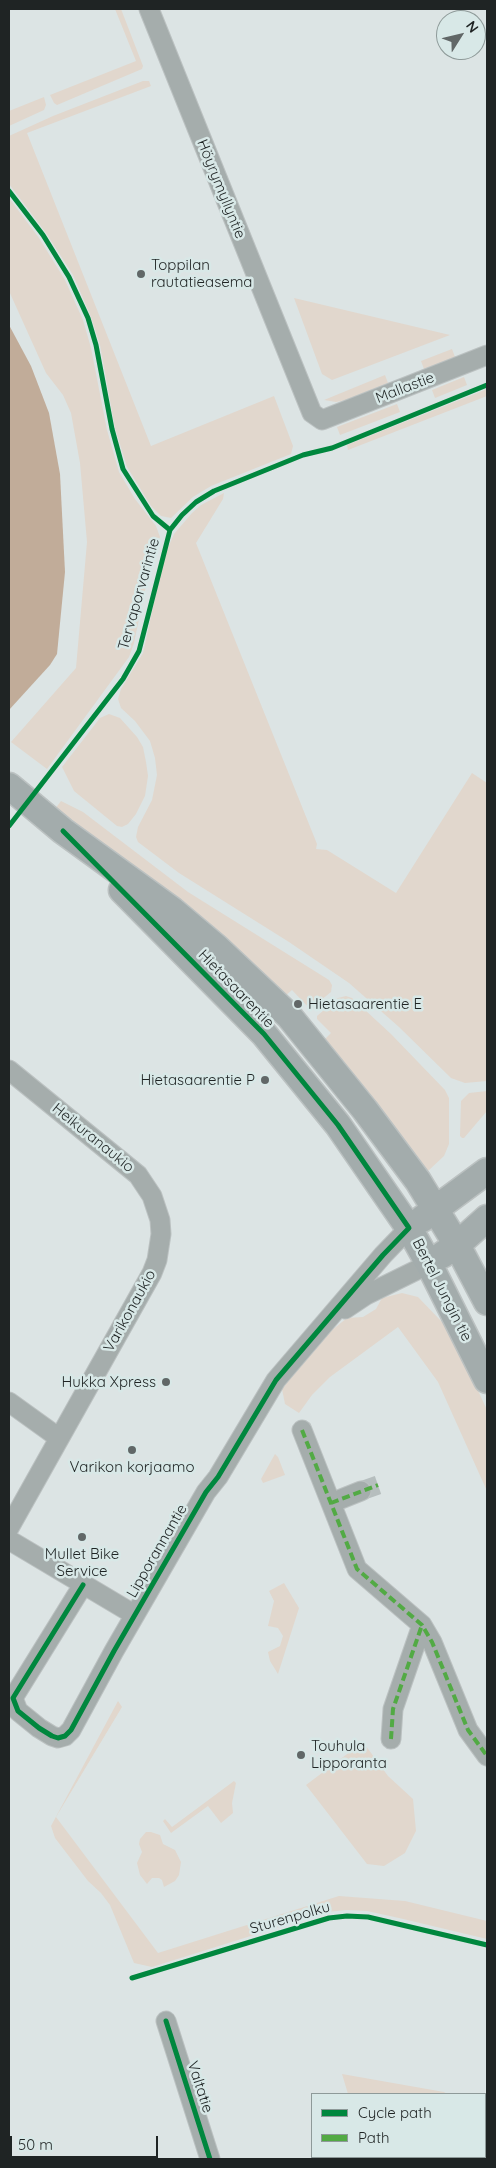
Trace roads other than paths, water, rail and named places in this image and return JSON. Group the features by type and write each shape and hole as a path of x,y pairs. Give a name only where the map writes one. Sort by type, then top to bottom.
{"street":[{"name":"Höyrymyllyntie","path":"149,9 312,413 322,420"},
{"name":"Mallastie","path":"322,420 487,355"},
{"name":"Hietasaarentie","path":"9,786 63,831 172,910 216,947 289,1016 365,1110 418,1181 436,1209"},
{"name":"Hietasaarentie","path":"63,831 264,1034 338,1125 409,1228"},
{"name":"Heikuranaukio","path":"9,1070 138,1175 152,1196 160,1220"},
{"path":"409,1228 487,1172"},
{"path":"436,1209 487,1302"},
{"path":"429,1264 457,1245 487,1218"},
{"name":"Varikonaukio","path":"9,1528 152,1273 160,1247 160,1220"},
{"name":"Bertel Jungin tie","path":"409,1228 487,1380"},
{"name":"Lipporannantie","path":"83,1584 13,1698 18,1711 40,1728 58,1738 65,1736 71,1730 134,1615 206,1492 218,1477 276,1380 383,1255 409,1228"},
{"name":"Lipporannantie","path":"325,1322 366,1295 429,1264"},
{"path":"9,1402 59,1438"},
{"path":"302,1430 356,1569 422,1625 432,1642 468,1730 487,1756"},
{"path":"331,1503 361,1491"},
{"path":"9,1540 134,1615"},
{"path":"391,1739 393,1709 422,1625"},
{"name":"Valtatie","path":"166,2021 210,2159"}],"tunnel":[{"path":"361,1491 378,1485"}],"place":[{"name":"Toppilan rautatieasema","path":"141,274"},
{"name":"Hietasaarentie E","path":"298,1004"},
{"name":"Hietasaarentie P","path":"265,1080"},
{"name":"Hukka Xpress","path":"166,1382"},
{"name":"Varikon korjaamo","path":"132,1450"},
{"name":"Mullet Bike Service","path":"82,1537"},
{"name":"Touhula Lipporanta","path":"301,1755"}]}
